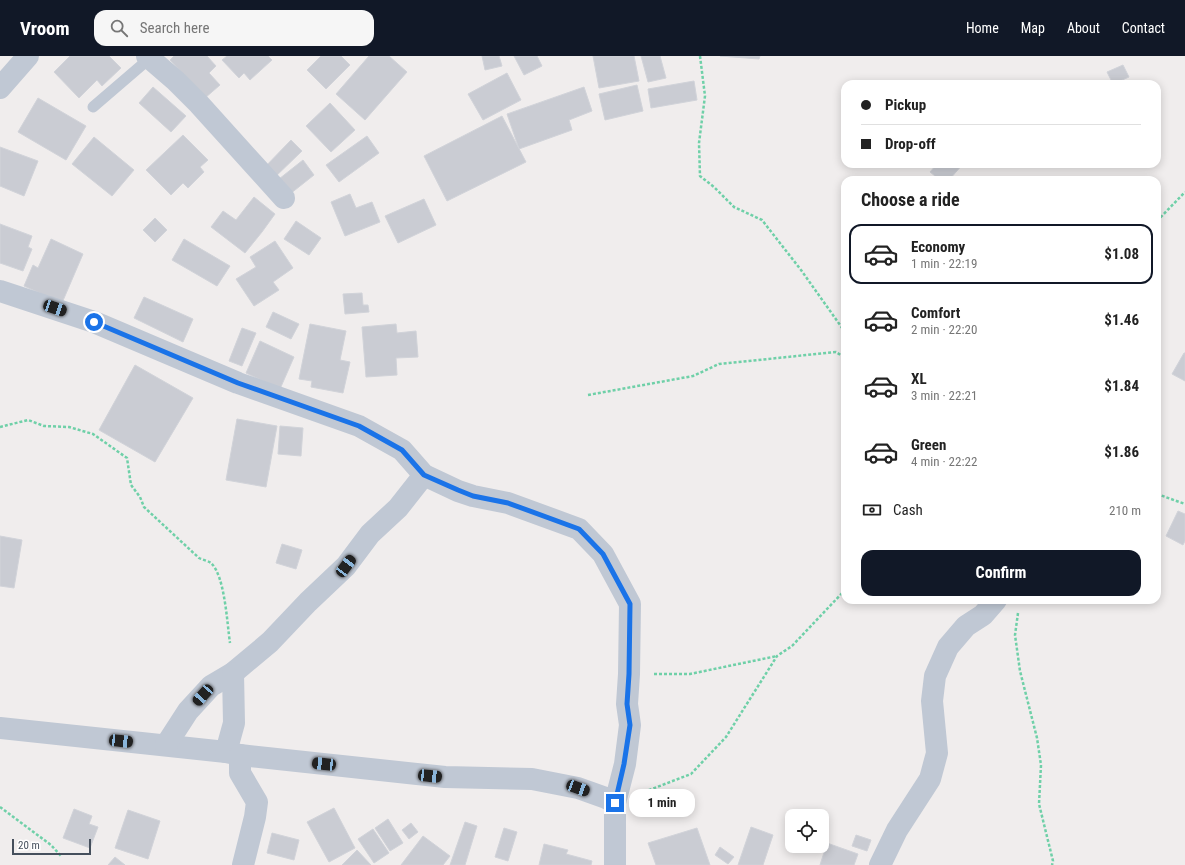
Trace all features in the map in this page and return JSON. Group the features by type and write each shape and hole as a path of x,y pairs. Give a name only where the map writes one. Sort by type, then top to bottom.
{"street":[{"path":"0,88 28,56"},
{"path":"149,57 176,81 284,198"},
{"path":"0,291 94,322 238,383 359,426 402,450 424,475 473,496 508,503 579,529 603,554 630,604 627,704 630,725 624,764 615,803 615,865"},
{"path":"166,745 188,711 211,686 233,673 270,642 308,602 346,566 370,534 398,508 424,475"},
{"path":"880,865 897,830 930,779 937,752 932,701 935,676 948,647 966,626 983,615 993,604"},
{"path":"233,673 233,753 240,773 257,802 255,817 243,865"},
{"path":"0,728 166,745 445,777 470,779 532,779 578,788 606,798 615,803"}],"lane":[{"path":"93,107 149,57"}],"path":[{"path":"700,56 705,96 698,143 700,176 734,206 762,220 801,270 841,326"},
{"path":"1161,217 1185,192"},
{"path":"588,395 692,376 719,364 836,352 841,355"},
{"path":"0,427 28,420 44,426 75,429 94,434 126,458 131,485 140,497 144,507 199,558 210,563 220,579 233,673"},
{"path":"1161,495 1185,504"},
{"path":"629,674 690,674 777,656 792,646 841,594"},
{"path":"1019,607 1015,635 1020,671 1037,738 1041,765 1039,804 1053,861 1052,865"},
{"path":"615,803 691,774 726,737 777,656"},
{"path":"0,807 52,845 61,856"}],"building":[{"path":"70,56 109,56 121,68 102,86 97,80 79,98 54,72"},
{"path":"174,56 207,56 216,66 209,73 220,85 205,98 170,60"},
{"path":"227,56 268,56 272,60 250,80 244,73 239,78 222,60"},
{"path":"321,56 341,56 350,65 326,89 307,70"},
{"path":"369,56 389,56 407,72 365,120 336,94"},
{"path":"482,56 499,56 502,66 485,70"},
{"path":"514,56 537,56 542,66 524,75"},
{"path":"593,56 634,56 639,81 599,88"},
{"path":"641,56 660,56 666,78 648,82"},
{"path":"720,56 760,56 759,59"},
{"path":"1123,65 1129,77 1122,80 1111,80 1107,72"},
{"path":"507,73 521,100 483,120 468,94"},
{"path":"694,81 697,100 651,108 648,89"},
{"path":"637,85 643,111 605,120 599,94"},
{"path":"153,87 186,116 171,132 139,103"},
{"path":"584,87 592,111 569,120 572,130 519,149 507,114"},
{"path":"38,98 86,126 66,160 18,132"},
{"path":"330,103 355,130 331,152 306,126"},
{"path":"502,116 526,162 447,201 424,156"},
{"path":"183,135 208,160 200,167 204,172 188,188 183,183 171,195 146,170"},
{"path":"367,136 379,153 339,182 326,165"},
{"path":"94,137 134,170 112,196 72,164"},
{"path":"291,140 302,151 273,179 263,169"},
{"path":"0,147 38,161 24,196 0,186"},
{"path":"303,160 314,175 290,194 279,179"},
{"path":"934,168 960,168 952,176 935,176 930,172"},
{"path":"350,194 356,208 372,202 380,222 345,236 331,202"},
{"path":"254,197 275,214 245,253 211,227 223,211 236,220"},
{"path":"424,199 436,225 398,243 385,216"},
{"path":"155,218 167,230 155,242 143,230"},
{"path":"296,221 321,238 309,255 284,239"},
{"path":"0,224 32,236 28,247 32,249 23,271 0,263"},
{"path":"51,239 83,254 62,303 24,286 33,265 38,268"},
{"path":"184,239 230,266 217,286 172,260"},
{"path":"275,241 293,268 273,282 279,290 254,306 236,279 256,267 250,257"},
{"path":"362,293 363,305 368,305 369,312 345,314 343,294"},
{"path":"144,297 193,319 183,342 134,318"},
{"path":"273,312 299,324 291,339 266,327"},
{"path":"310,324 346,331 340,360 350,362 343,393 311,387 312,381 299,379"},
{"path":"396,324 397,333 416,331 418,357 396,358 397,375 366,377 362,327"},
{"path":"242,328 256,333 242,366 229,361"},
{"path":"260,341 294,357 280,389 246,373"},
{"path":"1185,353 1185,381 1172,374"},
{"path":"135,365 193,398 155,462 99,430"},
{"path":"237,419 277,426 266,487 226,480"},
{"path":"280,426 303,428 301,456 278,454"},
{"path":"1178,511 1185,514 1185,541 1183,545 1166,536"},
{"path":"0,536 22,540 14,588 0,586"},
{"path":"282,544 302,550 296,569 276,563"},
{"path":"334,808 355,848 329,862 307,822"},
{"path":"74,809 92,816 89,824 98,827 90,848 63,838"},
{"path":"128,810 160,821 148,859 115,848"},
{"path":"388,819 403,843 390,851 375,828"},
{"path":"465,822 477,826 465,865 450,865"},
{"path":"411,823 418,832 409,839 402,830"},
{"path":"751,827 773,835 763,865 738,865"},
{"path":"504,828 517,832 508,861 495,857"},
{"path":"697,828 710,865 656,865 648,843"},
{"path":"373,829 389,853 374,863 358,839"},
{"path":"272,833 299,840 294,860 267,853"},
{"path":"856,835 871,840 867,851 852,846"},
{"path":"423,836 450,856 443,865 401,865"},
{"path":"544,844 568,850 566,854 592,861 591,865 539,865"},
{"path":"829,844 858,854 854,865 820,865 824,853 829,853"},
{"path":"720,847 734,857 728,864 715,855"},
{"path":"357,850 371,865 342,865"},
{"path":"115,857 125,865 108,865"}],"route":[{"path":"94,322 238,383 359,426 402,450 424,475 458,490 473,496 508,503 579,529 603,554 630,604 627,704 630,725 624,764 615,803"}]}
